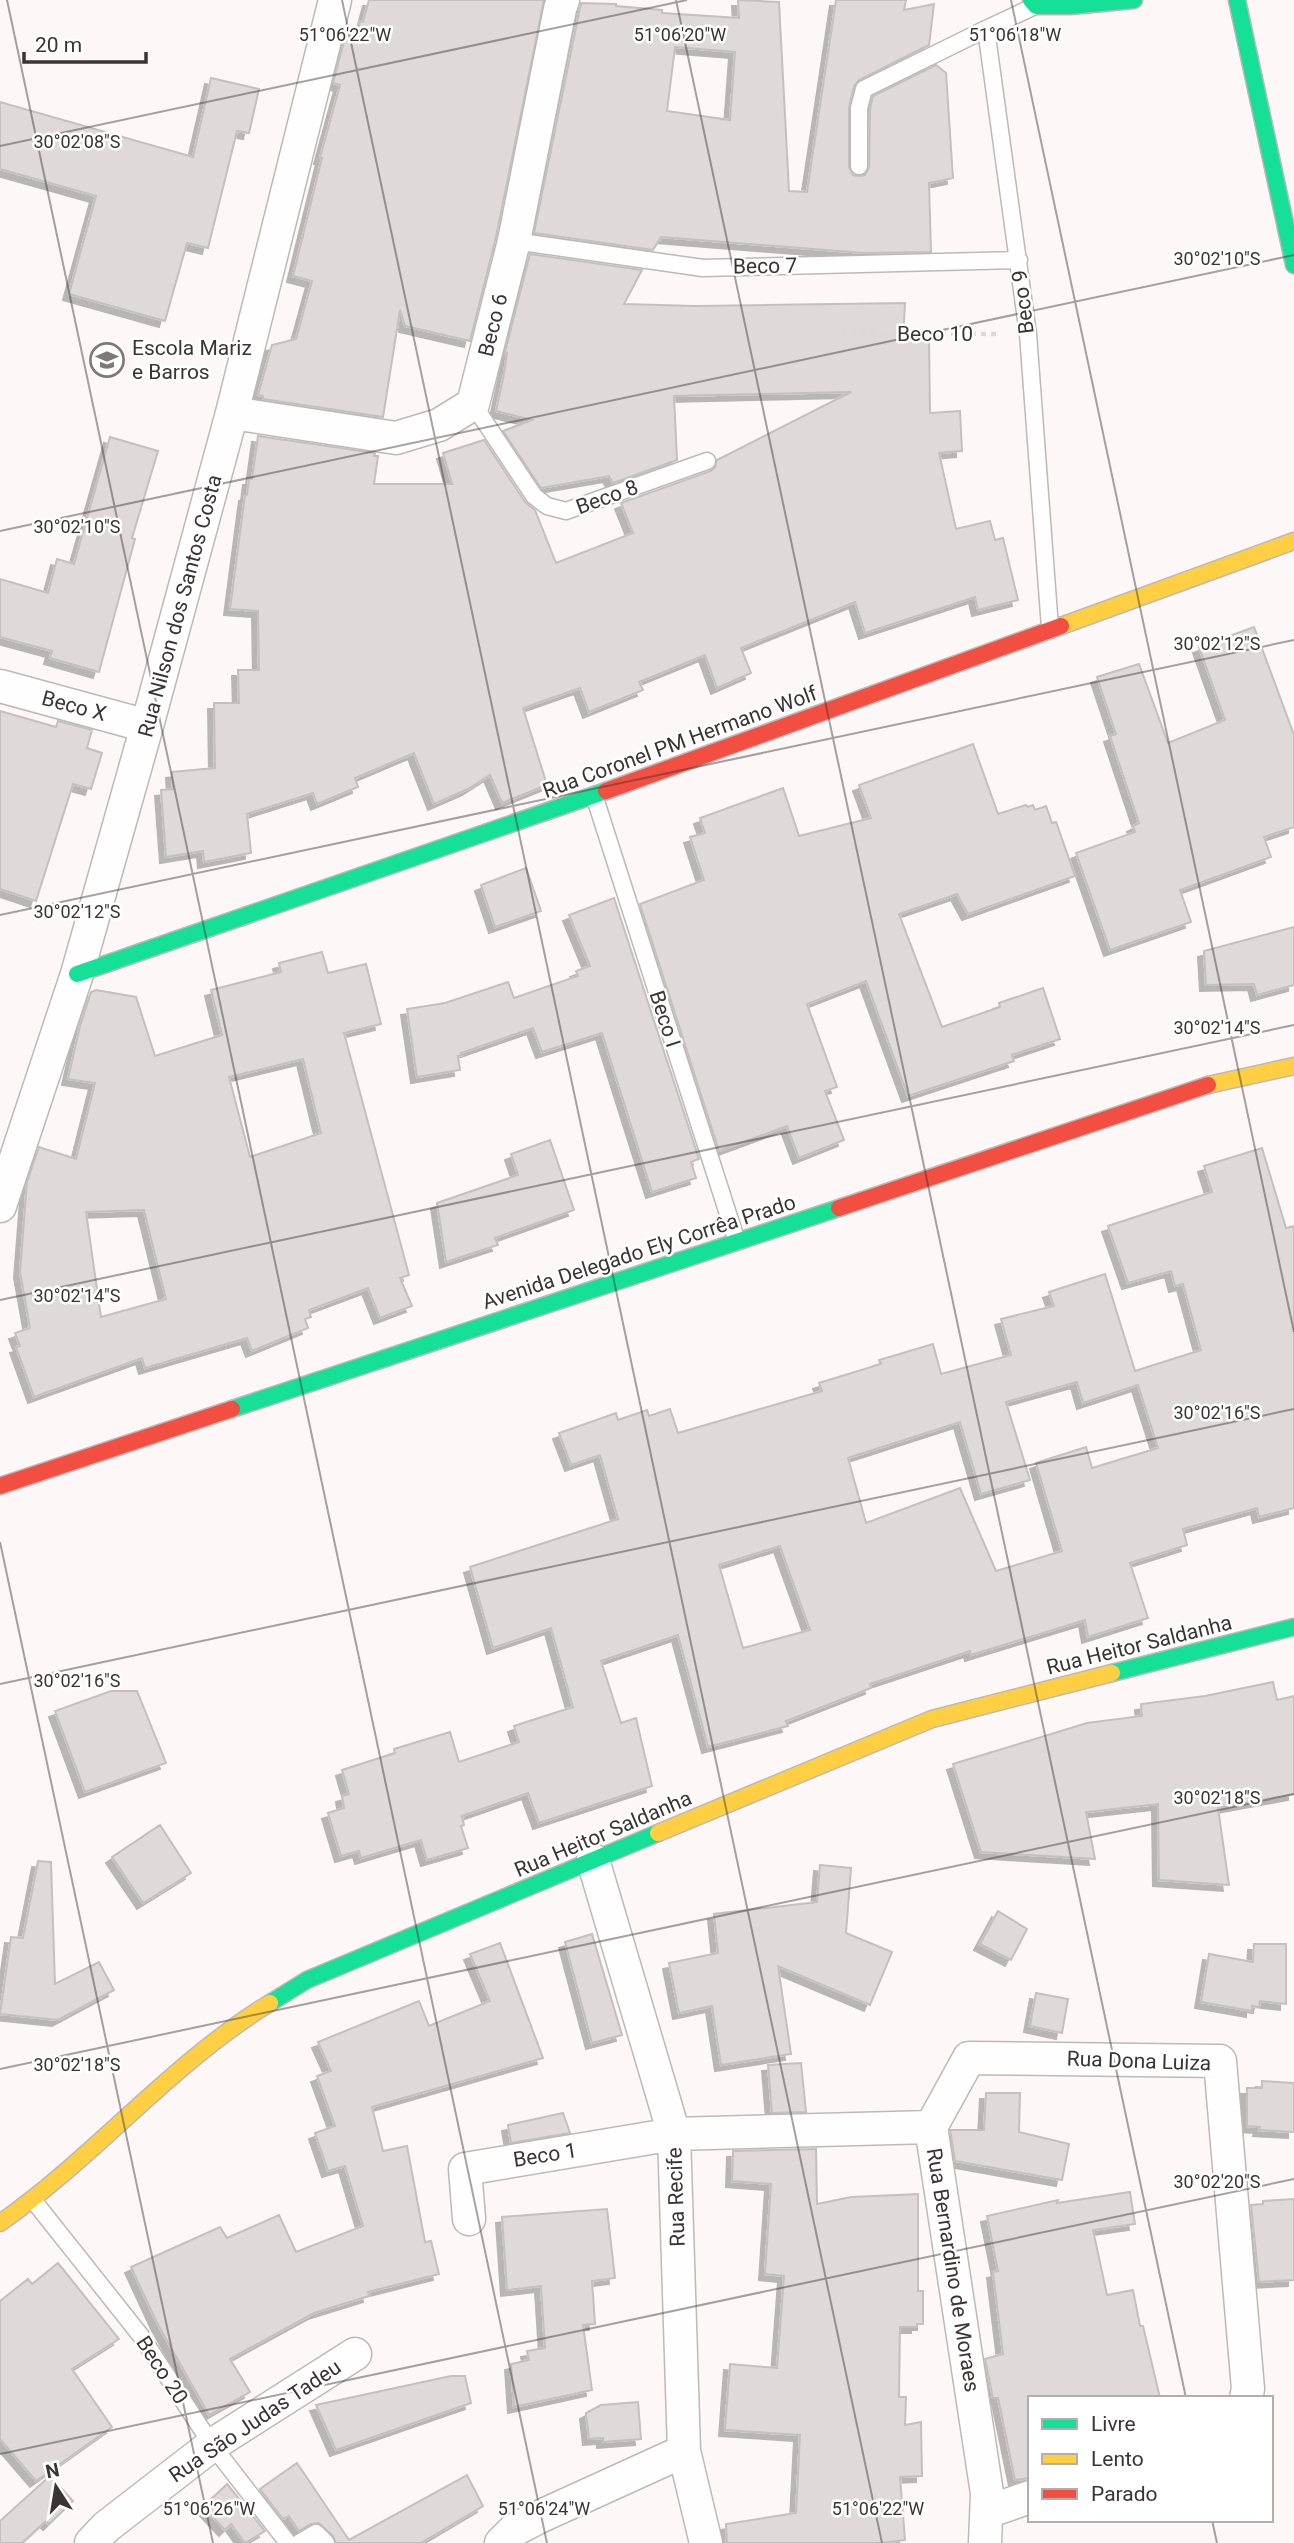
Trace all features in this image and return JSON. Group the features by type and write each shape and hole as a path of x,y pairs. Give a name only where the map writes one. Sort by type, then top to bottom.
{"street":[{"name":"Rua Nilson dos Santos Costa","path":"0,1206 77,974 147,726 232,413 335,0"},
{"name":"Beco 6","path":"473,404 514,241 564,0"},
{"path":"1033,3 1070,6 1134,0"},
{"path":"1237,0 1294,265"},
{"path":"232,413 396,438 439,425 473,404"},
{"name":"Rua Coronel PM Hermano Wolf","path":"77,974 594,795 1294,541"},
{"name":"Beco X","path":"0,686 147,726"},
{"name":"Avenida Delegado Ely Corrêa Prado","path":"0,1486 1212,1084 1294,1066"},
{"name":"Rua Heitor Saldanha","path":"0,2223 33,2200 163,2083 240,2021 307,1980 932,1719 1294,1627"},
{"name":"Rua Recife","path":"593,1860 674,2134 684,2452 706,2543"},
{"name":"Rua Dona Luiza","path":"930,2127 970,2058 1220,2061 1248,2389 1246,2396"},
{"name":"Rua Bernardino de Moraes","path":"674,2134 930,2127 987,2493 985,2543"},
{"name":"Beco 1","path":"469,2219 465,2169 674,2134"},
{"name":"Rua São Judas Tadeu","path":"91,2543 106,2527 212,2445 355,2354"},
{"path":"501,2543 514,2530 539,2517 684,2452"},
{"path":"987,2512 1028,2498"}],"lane":[{"path":"859,166 859,108 864,89 1033,3"},
{"name":"Beco 9","path":"986,29 1028,334 1050,631"},
{"name":"Beco 7","path":"514,241 703,268 1018,260"},
{"name":"Beco 8","path":"473,404 534,496 547,506 566,511 706,461"},
{"name":"Beco I","path":"594,795 737,1242"},
{"name":"Beco 20","path":"33,2200 141,2336 212,2445 288,2543"},
{"path":"299,2543 316,2533 326,2543"}],"path":[{"name":"Beco 10","path":"841,333 1028,334"}],"building":[{"path":"369,0 544,0 496,237 470,341 405,326 400,310 383,417 263,399 263,396 258,395 272,345 296,339 312,281 293,276 340,85 333,83 347,30 357,33"},
{"path":"738,0 779,2 789,191 807,192 836,0 906,0 904,10 934,4 929,45 859,80 854,86 849,108 849,167 853,175 865,175 869,167 870,109 873,96 936,65 946,73 953,178 929,183 931,252 864,253 661,237 653,250 534,233 581,3 616,4 662,10 662,13 739,18","holes":["675,47 735,52 730,120 667,111"]},
{"path":"211,78 259,89 249,133 237,131 208,248 187,243 165,321 69,294 96,196 0,169 0,102 193,157"},
{"path":"530,254 642,270 624,304 695,306 905,303 903,340 929,339 930,413 960,411 962,451 939,453 956,529 990,521 995,540 1003,538 1018,600 978,610 975,597 865,633 855,602 741,648 751,673 717,688 705,655 639,682 643,690 589,712 580,688 523,708 547,785 502,803 490,775 468,789 434,804 414,753 355,778 358,787 317,804 313,793 247,814 251,853 204,862 203,851 166,857 161,790 173,789 172,772 215,768 214,703 239,703 238,670 259,670 258,611 230,609 245,495 249,479 252,479 258,436 375,453 374,456 378,456 374,484 452,484 443,453 484,440 525,502 535,510 556,563 633,533 621,503 711,471 717,460 851,392 674,396 677,460 613,483 609,476 541,488 503,431 532,420 496,411 504,374 505,352"},
{"path":"110,437 158,451 132,538 135,539 99,672 50,658 52,651 0,637 0,579 48,593 57,559 74,564"},
{"path":"1254,627 1294,735 1294,827 1264,837 1271,857 1180,890 1191,922 1110,950 1076,853 1135,832 1133,826 1139,823 1110,736 1116,734 1097,677 1139,664 1168,743 1225,720 1199,647"},
{"path":"0,711 56,727 58,721 92,730 87,748 102,753 91,789 73,784 36,901 0,889"},
{"path":"973,744 998,814 1026,805 1033,805 1035,810 1046,806 1052,823 1056,822 1075,876 968,914 957,894 899,914 942,1027 1000,1007 999,1003 1043,988 1060,1039 1012,1055 1014,1061 908,1096 866,981 807,1004 837,1087 825,1091 844,1140 799,1158 787,1126 719,1151 640,904 704,880 690,837 705,833 700,818 783,788 799,836 871,818 859,785"},
{"path":"526,868 541,911 495,927 481,885"},
{"path":"614,898 699,1159 691,1162 696,1178 652,1192 602,1033 542,1052 533,1028 461,1053 462,1055 458,1056 460,1070 417,1077 407,1009 445,1003 508,982 514,998 578,976 576,971 590,966 569,915"},
{"path":"1294,927 1294,985 1257,995 1254,984 1206,985 1204,951"},
{"path":"322,952 328,973 366,964 381,1024 344,1033 409,1275 400,1278 412,1306 380,1318 368,1288 309,1310 311,1317 305,1319 308,1328 252,1351 247,1338 145,1368 142,1358 34,1397 16,1347 20,1346 15,1333 30,1328 20,1272 27,1182 39,1147 76,1159 95,1083 68,1079 91,992 96,990 136,997 155,1056 222,1035 211,990 281,972 279,963","holes":["303,1059 321,1133 250,1157 229,1077","144,1210 166,1299 101,1317 86,1212"]},
{"path":"550,1140 574,1210 495,1238 498,1245 446,1262 437,1203 518,1175 511,1154"},
{"path":"1262,1148 1286,1228 1294,1226 1294,1508 1259,1517 1257,1508 1183,1529 1187,1545 1130,1563 1148,1618 1088,1637 1085,1620 971,1655 970,1651 870,1684 871,1688 786,1721 788,1726 708,1747 678,1635 601,1661 621,1723 636,1718 652,1786 539,1823 528,1793 462,1816 464,1825 461,1826 468,1848 427,1860 421,1840 361,1858 359,1851 341,1856 328,1813 344,1808 342,1796 349,1794 342,1770 395,1753 394,1749 450,1732 459,1762 519,1742 514,1726 573,1707 551,1628 493,1648 470,1567 618,1519 600,1455 571,1465 559,1433 616,1413 618,1420 647,1410 649,1416 670,1409 678,1433 822,1391 819,1383 881,1364 879,1360 933,1344 941,1374 1011,1355 1001,1319 1054,1306 1049,1292 1105,1274 1135,1371 1201,1350 1183,1284 1175,1286 1171,1271 1128,1283 1108,1226 1212,1192 1204,1166","holes":["1077,1382 1083,1403 1138,1385 1158,1448 1092,1468 1086,1447 1036,1463 1062,1551 996,1571 960,1488 866,1523 848,1458 960,1422 981,1494 1030,1480 1006,1402","780,1546 810,1630 743,1648 719,1565"]},
{"path":"1273,1682 1277,1700 1294,1696 1294,1794 1218,1808 1229,1885 1159,1880 1158,1804 1086,1812 1095,1859 981,1852 953,1764 1087,1723 1142,1716 1141,1704 1205,1696"},
{"path":"111,1691 137,1691 166,1763 85,1792 55,1711"},
{"path":"160,1825 191,1873 143,1903 112,1857"},
{"path":"38,1861 51,1862 55,1984 99,1962 114,1990 58,2020 0,2014 11,1937 23,1938"},
{"path":"820,1865 851,1868 846,1933 892,1952 870,2005 778,1966 791,2054 721,2065 712,2006 679,2013 669,1963 718,1953 714,1914 817,1902"},
{"path":"998,1911 1027,1929 1011,1960 980,1944"},
{"path":"592,1934 622,2035 592,2043 565,1942"},
{"path":"500,1943 543,2058 372,2107 383,2151 407,2146 425,2242 431,2241 439,2274 368,2292 369,2296 314,2313 230,2359 250,2392 209,2415 157,2323 131,2267 220,2227 227,2238 279,2215 296,2252 363,2226 345,2166 328,2171 315,2133 335,2126 317,2076 331,2071 318,2042 419,2001 429,2026 490,2001 470,1954"},
{"path":"1254,1944 1286,1944 1286,2004 1260,2001 1259,2007 1252,2006 1252,2011 1201,2002 1209,1954 1253,1962"},
{"path":"1036,1993 1068,1999 1062,2033 1030,2026"},
{"path":"801,2063 806,2112 772,2113 768,2065"},
{"path":"1262,2081 1294,2083 1294,2132 1259,2130 1260,2127 1247,2126 1247,2088 1262,2088"},
{"path":"986,2093 1020,2093 1019,2132 1069,2144 1062,2180 955,2161 950,2130 984,2130"},
{"path":"563,2113 570,2133 511,2143 508,2125"},
{"path":"816,2149 817,2204 851,2197 918,2194 918,2291 923,2291 923,2324 917,2324 917,2327 900,2327 899,2397 906,2397 905,2425 921,2422 922,2476 900,2477 905,2540 881,2543 727,2543 726,2524 796,2513 800,2435 725,2430 730,2364 777,2368 784,2276 765,2274 771,2184 732,2181 733,2151"},
{"path":"1130,2192 1135,2224 1093,2230 1107,2295 1133,2290 1160,2396 1028,2396 1028,2478 1015,2480 998,2398 993,2398 985,2359 1003,2354 993,2272 998,2271 987,2216 1058,2200 1057,2203"},
{"path":"1294,2199 1294,2280 1259,2282 1251,2205 1263,2204 1263,2201"},
{"path":"607,2209 615,2278 592,2281 595,2324 583,2325 592,2390 514,2407 511,2364 529,2360 527,2351 545,2348 541,2286 507,2290 502,2217"},
{"path":"58,2263 119,2339 72,2369 112,2427 36,2481 0,2439 0,2301 28,2279 32,2284"},
{"path":"451,2376 465,2376 471,2403 336,2450 316,2405"},
{"path":"638,2402 641,2439 603,2442 603,2438 589,2439 586,2413 601,2405"},
{"path":"297,2463 349,2540 467,2475 483,2506 421,2543 336,2543 333,2536 319,2523 299,2531 289,2516 283,2519 260,2489"},
{"path":"50,2476 73,2501 49,2524 46,2521 22,2543 0,2543 0,2521"},
{"path":"227,2484 265,2531 245,2543 231,2524 225,2530 203,2507"}],"traffic: fast":[{"path":"1031,0 1036,6 1134,0"},
{"path":"1237,0 1294,265"},
{"path":"77,974 606,791"},
{"path":"232,1409 839,1208"},
{"path":"1112,1673 1294,1627"},
{"path":"270,2003 307,1980 658,1833"}],"traffic: slow":[{"path":"1061,626 1294,541"},
{"path":"1208,1085 1294,1066"},
{"path":"658,1833 932,1719 1112,1673"},
{"path":"0,2223 68,2169 199,2054 270,2003"}],"traffic: jam":[{"path":"606,791 1061,626"},
{"path":"839,1208 1208,1085"},
{"path":"0,1486 232,1409"}],"place":[{"name":"Escola Mariz e Barros","path":"107,360"}]}
